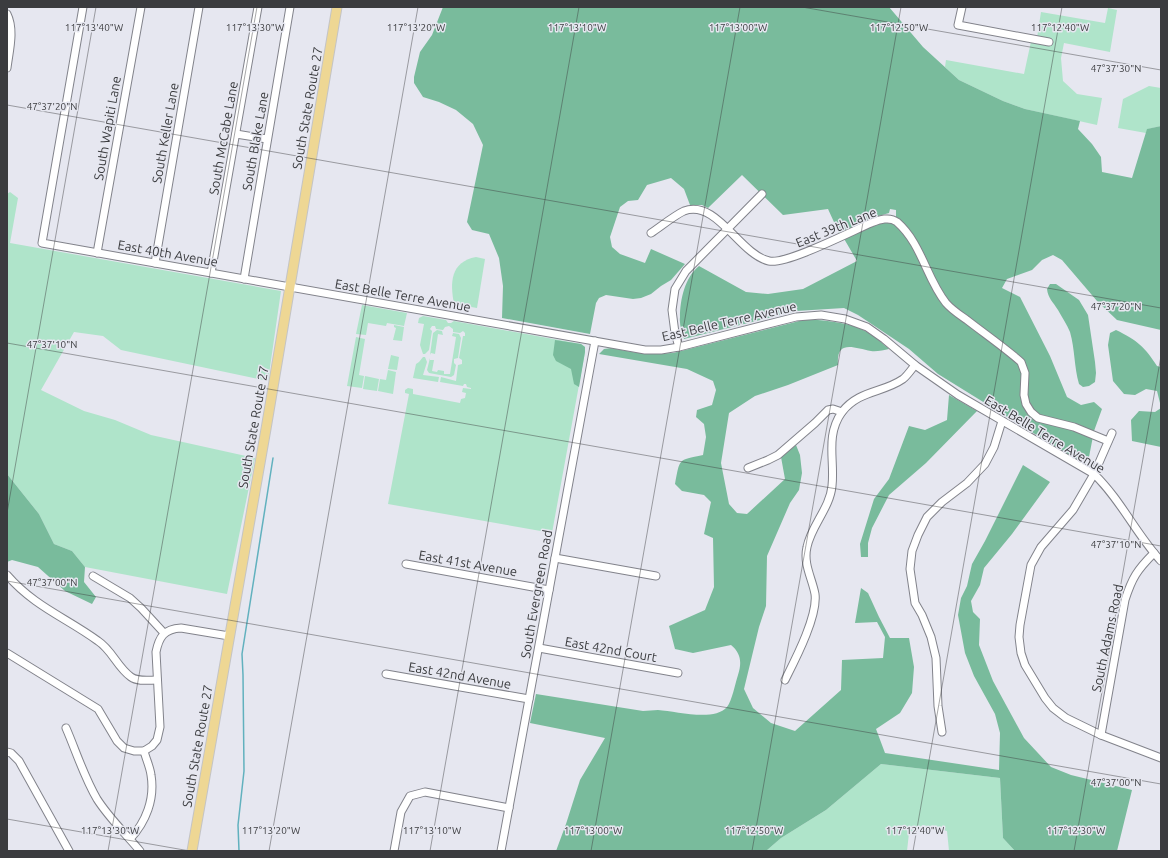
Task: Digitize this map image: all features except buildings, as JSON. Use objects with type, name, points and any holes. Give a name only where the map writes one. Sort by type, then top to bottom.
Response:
[{"type":"main road","name":"South State Route 27","points":[[192,851],[337,7]]},
{"type":"street","name":"East 40th Avenue","points":[[83,7],[42,243],[290,287]]},
{"type":"street","name":"South Wapiti Lane","points":[[98,253],[141,7]]},
{"type":"street","name":"South Keller Lane","points":[[155,263],[199,7]]},
{"type":"street","name":"South McCabe Lane","points":[[211,273],[258,7]]},
{"type":"street","name":"South Blake Lane","points":[[244,279],[290,7]]},
{"type":"street","points":[[962,7],[958,26],[1049,42]]},
{"type":"street","points":[[7,14],[10,28],[7,68]]},
{"type":"street","points":[[236,134],[267,139]]},
{"type":"street","points":[[679,347],[675,333],[672,310],[675,289],[686,271],[762,194]]},
{"type":"street","name":"East 39th Lane","points":[[651,233],[684,211],[697,209],[709,213],[754,255],[770,262],[788,260],[871,223],[882,219],[892,219],[897,222],[917,247],[931,280],[947,304],[1021,362],[1025,373],[1024,395],[1026,404],[1031,412],[1038,418],[1074,427],[1108,441]]},
{"type":"street","name":"East Belle Terre Avenue","points":[[290,287],[645,350],[661,350],[679,347],[796,317],[821,315],[846,319],[867,327],[915,365],[958,395],[1094,474],[1107,486],[1161,562]]},
{"type":"street","name":"South Evergreen Road","points":[[501,851],[595,342]]},
{"type":"street","points":[[785,680],[807,629],[815,604],[815,594],[805,560],[808,541],[827,502],[832,487],[831,447],[836,424],[842,412],[854,400],[903,379],[915,365]]},
{"type":"street","points":[[748,468],[778,455],[828,410],[833,409],[842,412]]},
{"type":"street","points":[[942,732],[938,706],[936,658],[931,637],[915,603],[910,569],[912,551],[918,535],[928,517],[942,502],[967,483],[985,464],[994,447],[1002,421]]},
{"type":"street","points":[[1112,433],[1094,474],[1073,510],[1041,547],[1033,560],[1026,586],[1020,625],[1019,637],[1021,653],[1025,665],[1036,684],[1053,708],[1066,718],[1100,735],[1161,758]]},
{"type":"street","name":"South Adams Road","points":[[1100,735],[1125,600],[1131,582],[1140,567],[1154,554]]},
{"type":"street","points":[[555,558],[656,576]]},
{"type":"street","name":"East 41st Avenue","points":[[406,564],[549,590]]},
{"type":"street","points":[[7,574],[18,587],[34,601],[99,641],[112,654],[124,671],[132,678],[141,681],[158,680]]},
{"type":"street","points":[[93,576],[130,598],[164,633]]},
{"type":"street","points":[[7,653],[98,709],[117,740],[124,748],[134,751],[144,751],[152,746],[157,740],[160,727],[156,652],[158,641],[164,633],[174,628],[229,636]]},
{"type":"street","name":"East 42nd Court","points":[[539,648],[678,673]]},
{"type":"street","name":"East 42nd Avenue","points":[[386,674],[529,699]]},
{"type":"street","points":[[66,728],[88,781],[97,798],[140,851]]},
{"type":"street","points":[[130,839],[138,831],[147,815],[152,796],[151,775],[144,751]]},
{"type":"street","points":[[7,752],[11,753],[19,761],[69,851]]},
{"type":"street","points":[[394,851],[401,812],[410,796],[425,792],[509,808]]},
{"type":"green space","points":[[443,7],[889,7],[923,47],[959,80],[1003,101],[1025,109],[1080,121],[1078,129],[1092,144],[1101,157],[1102,172],[1132,178],[1147,129],[1161,126],[1161,330],[1117,320],[1097,301],[1062,260],[1053,255],[1042,260],[1032,270],[1007,279],[1002,288],[1020,297],[1050,356],[1067,397],[1081,405],[1094,402],[1102,409],[1094,431],[1089,457],[1085,465],[938,374],[909,349],[858,315],[844,308],[796,311],[684,339],[680,320],[682,296],[690,276],[699,266],[746,292],[768,294],[803,289],[857,261],[843,237],[881,221],[898,220],[896,217],[896,210],[890,209],[889,213],[875,217],[839,233],[828,209],[783,215],[742,175],[708,208],[702,205],[690,205],[684,189],[671,178],[647,185],[638,200],[628,201],[620,207],[610,237],[612,247],[620,254],[645,263],[651,249],[685,264],[671,280],[651,294],[641,298],[633,299],[606,295],[599,298],[596,303],[590,334],[502,318],[503,286],[499,258],[489,234],[472,230],[467,222],[483,145],[473,124],[456,110],[439,102],[423,97],[414,83],[420,52],[432,35]]},
{"type":"green space","points":[[1108,8],[1117,10],[1110,52],[1064,43],[1061,58],[1063,81],[1077,94],[1102,98],[1097,125],[1025,109],[1003,101],[959,80],[945,67],[946,60],[1024,74],[1032,37],[1037,38],[1041,12],[1105,23]]},
{"type":"green space","points":[[1149,86],[1161,88],[1161,126],[1148,129],[1146,133],[1118,128],[1123,99]]},
{"type":"green space","points":[[10,192],[18,198],[10,243],[281,291],[268,381],[121,350],[103,336],[74,332],[41,390],[84,411],[115,420],[151,435],[255,458],[227,594],[85,567],[72,551],[54,544],[39,514],[7,474],[7,194]]},
{"type":"green space","points":[[476,257],[485,259],[477,308],[454,304],[452,281],[454,274],[461,264]]},
{"type":"green space","points":[[1050,284],[1056,284],[1079,300],[1088,315],[1096,373],[1095,382],[1089,386],[1083,387],[1079,384],[1070,332],[1048,295],[1047,289]]},
{"type":"green space","points":[[362,305],[407,313],[404,326],[387,323],[386,326],[368,323],[366,335],[356,334]]},
{"type":"green space","points":[[423,316],[446,320],[448,323],[454,321],[581,344],[585,347],[552,533],[388,504],[409,394],[405,393],[405,390],[408,388],[413,389],[413,394],[460,403],[461,399],[465,398],[466,393],[462,392],[463,388],[471,389],[467,387],[466,384],[463,386],[440,382],[441,377],[456,381],[458,365],[462,364],[462,360],[459,358],[463,336],[465,336],[465,333],[463,331],[460,333],[453,332],[453,329],[449,326],[445,327],[443,330],[436,329],[435,326],[432,326],[430,329],[432,331],[429,350],[423,354],[420,345],[424,324],[418,323],[419,318]]},
{"type":"green space","points":[[807,319],[823,320],[854,326],[872,335],[889,349],[873,351],[853,347],[843,348],[838,357],[838,365],[788,385],[755,396],[729,413],[721,463],[729,504],[737,513],[747,514],[785,479],[781,457],[796,445],[800,455],[802,473],[799,490],[790,503],[767,556],[766,606],[759,627],[744,689],[753,708],[771,723],[795,731],[841,690],[842,660],[883,658],[885,637],[877,622],[855,623],[861,588],[868,593],[890,638],[909,638],[914,667],[912,693],[900,713],[876,729],[885,753],[999,770],[1000,733],[995,714],[974,676],[965,653],[958,615],[961,598],[967,586],[972,564],[1023,465],[1050,482],[1012,534],[984,568],[980,585],[971,601],[973,612],[980,619],[979,645],[993,681],[1024,738],[1051,767],[1071,775],[1132,790],[1117,851],[1015,851],[1003,838],[1000,778],[881,764],[826,810],[781,838],[766,851],[556,851],[580,780],[605,738],[530,723],[536,694],[643,711],[658,710],[704,715],[713,714],[721,711],[729,704],[740,666],[739,655],[731,645],[693,653],[675,649],[669,626],[705,610],[714,587],[713,538],[704,534],[711,502],[704,495],[682,491],[675,484],[681,462],[688,458],[703,455],[706,437],[704,424],[696,417],[697,410],[712,405],[716,390],[713,381],[687,369],[599,354],[604,349],[611,348],[652,354],[673,353]]},
{"type":"green space","points":[[394,325],[404,327],[402,341],[393,340],[396,328]]},
{"type":"green space","points":[[437,330],[442,331],[443,335],[438,334],[435,354],[431,353],[430,355],[433,333]]},
{"type":"green space","points":[[1116,330],[1130,337],[1140,345],[1157,366],[1161,367],[1161,407],[1157,391],[1146,389],[1135,395],[1124,394],[1113,381],[1108,345],[1110,333]]},
{"type":"green space","points":[[453,333],[459,334],[461,338],[458,358],[454,359],[454,363],[456,365],[454,375],[451,377],[429,373],[427,370],[430,358],[430,360],[434,360],[432,371],[444,371],[444,374],[450,374],[456,337],[452,336]]},
{"type":"green space","points":[[356,337],[365,339],[359,375],[364,376],[362,388],[347,386]]},
{"type":"green space","points":[[555,340],[581,344],[585,347],[579,387],[574,384],[571,369],[556,361],[553,355]]},
{"type":"green space","points":[[391,355],[399,357],[397,370],[388,369]]},
{"type":"green space","points":[[423,357],[425,357],[427,362],[423,375],[439,377],[438,382],[413,378],[416,364]]},
{"type":"green space","points":[[388,370],[396,372],[393,394],[378,391],[380,379],[386,380]]},
{"type":"green space","points":[[365,376],[379,379],[377,391],[363,389]]},
{"type":"green space","points":[[949,395],[977,411],[926,463],[889,495],[872,528],[868,543],[868,557],[861,557],[860,544],[874,499],[889,479],[909,426],[925,430],[947,420]]},
{"type":"green space","points":[[1161,408],[1161,447],[1132,441],[1131,420],[1139,411],[1155,412]]},
{"type":"green space","points":[[7,474],[39,514],[54,544],[72,551],[85,567],[84,582],[96,597],[92,604],[65,591],[38,567],[12,560],[7,562]]},
{"type":"green space","points":[[881,764],[1000,778],[1003,838],[1015,851],[949,851],[947,831],[923,825],[909,833],[907,851],[766,851],[781,838],[826,810]]},
{"type":"waterway","points":[[239,851],[238,825],[244,771],[242,654],[273,458]]}]
